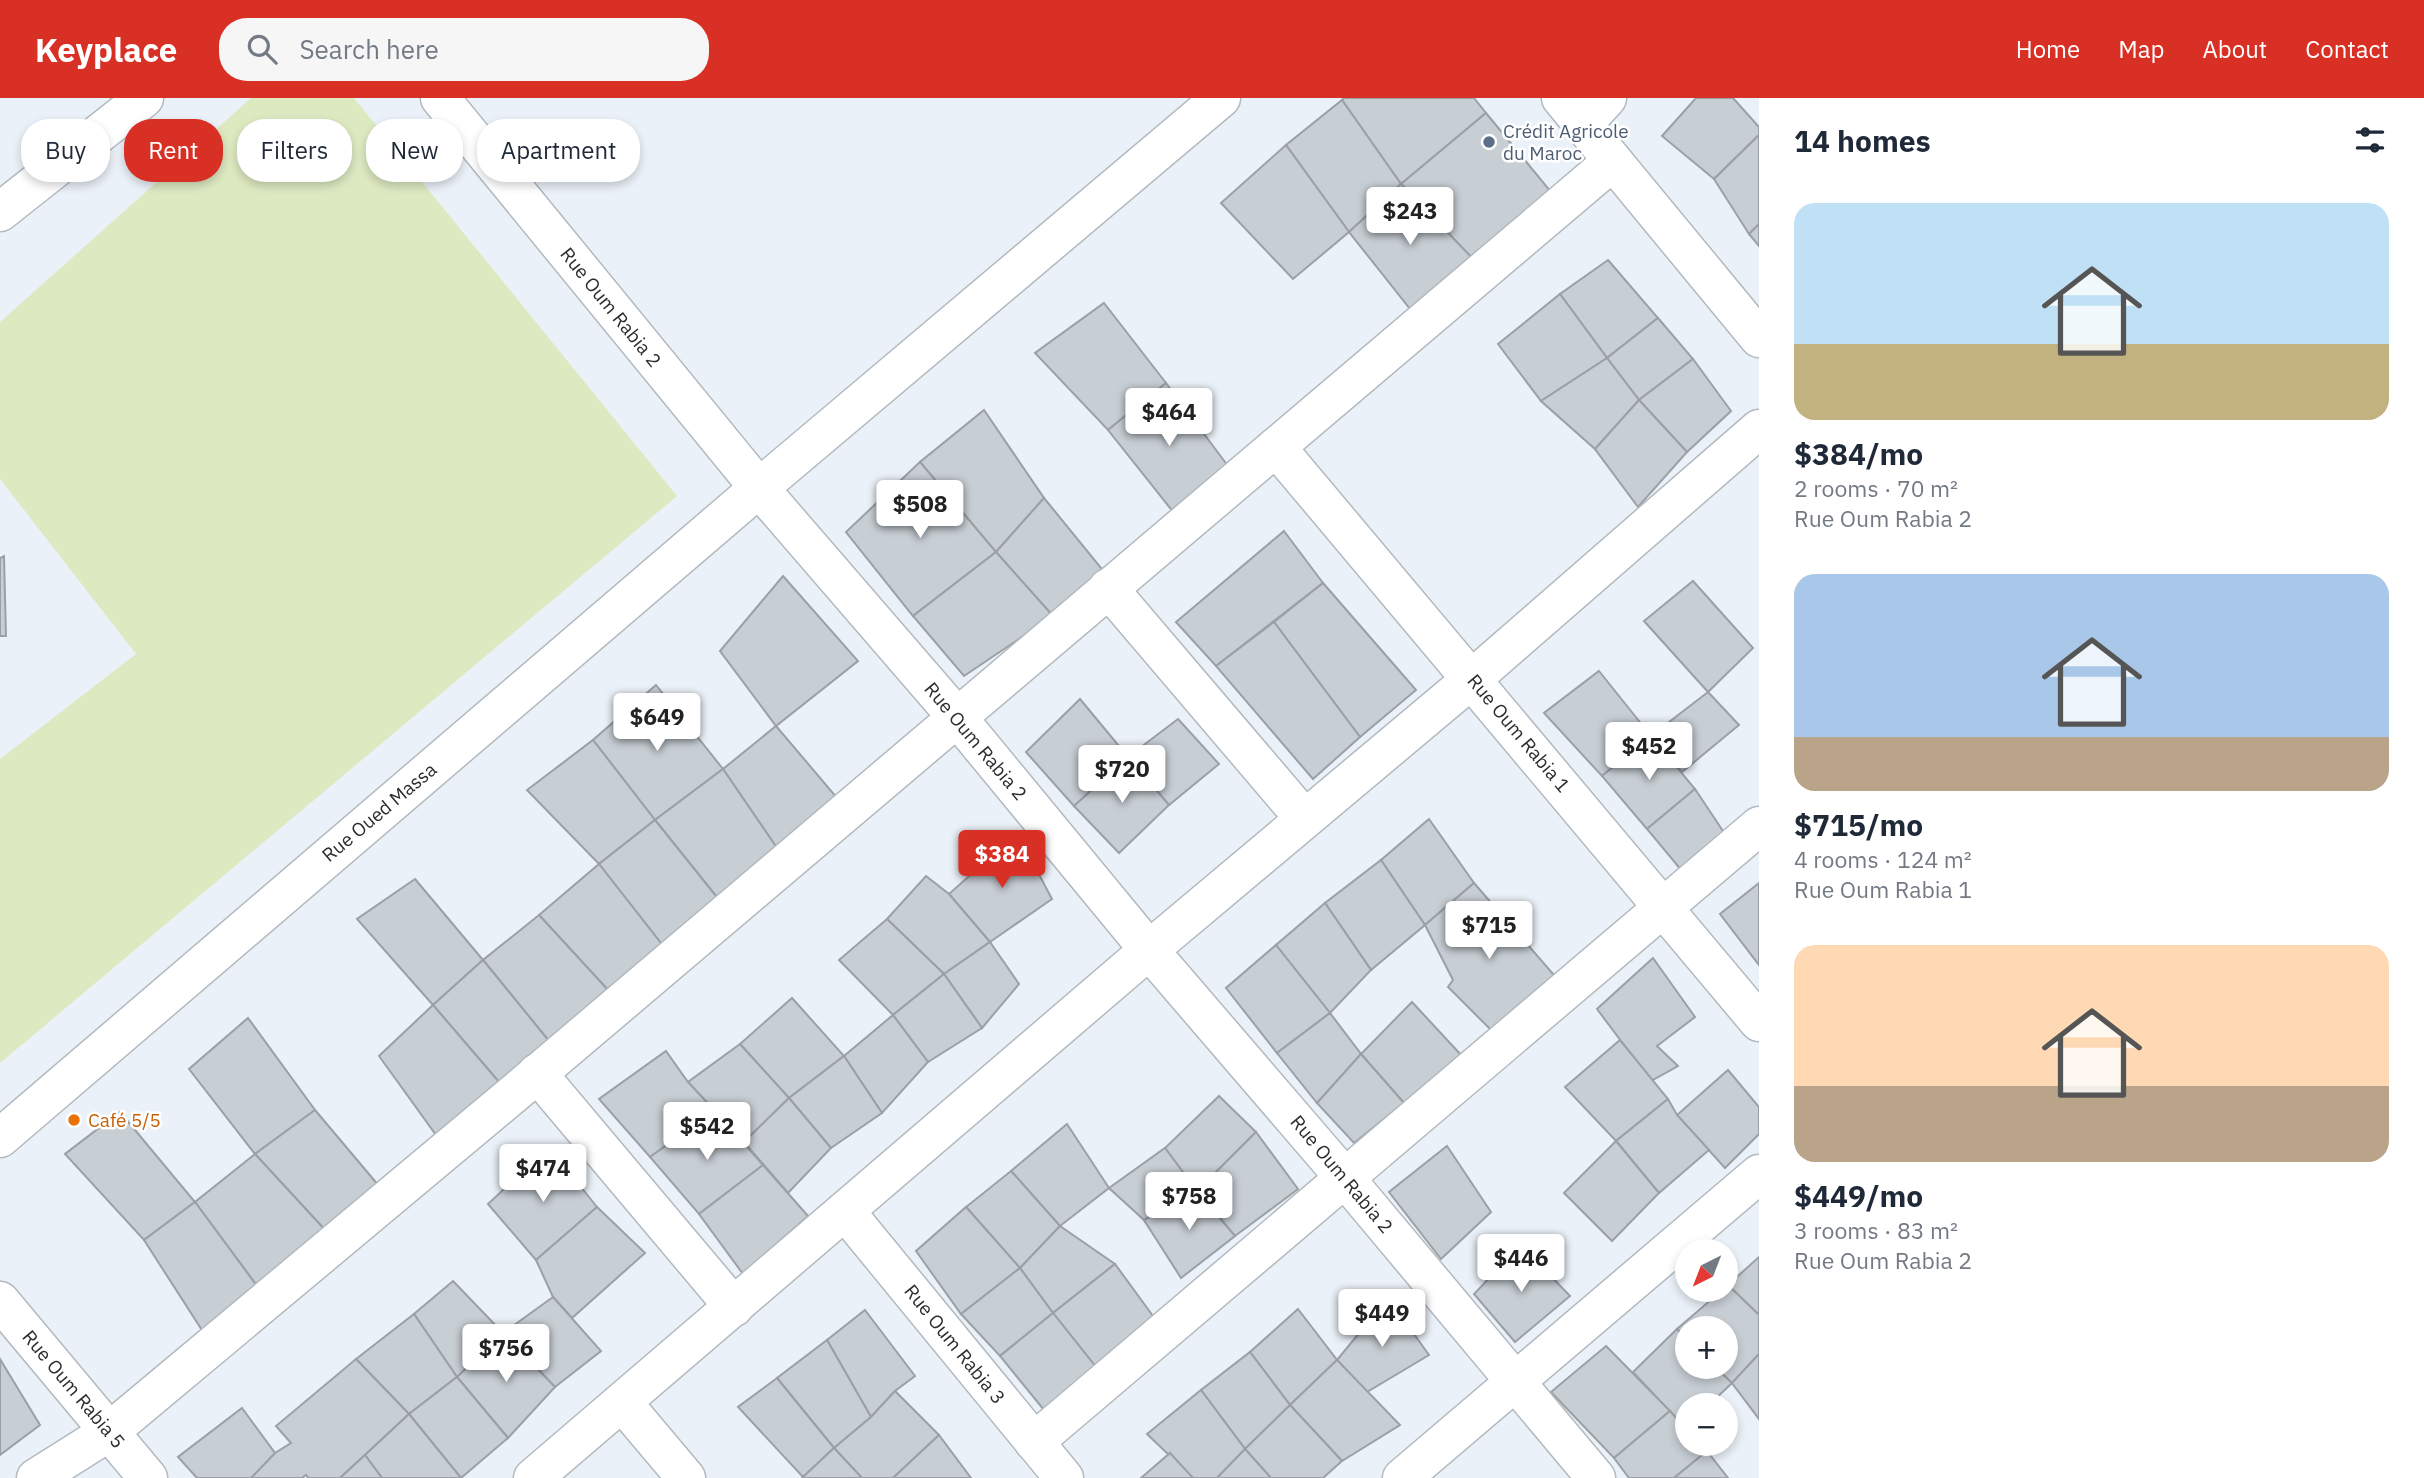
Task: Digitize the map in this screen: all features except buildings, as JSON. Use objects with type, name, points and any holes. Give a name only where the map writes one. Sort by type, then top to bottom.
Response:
[{"type":"street","points":[[0,212],[144,98]]},
{"type":"street","name":"Rue Oum Rabia 2","points":[[440,98],[759,488],[956,716],[1149,950],[1344,1177],[1596,1478]]},
{"type":"street","name":"Rue Oued Massa","points":[[0,1138],[759,488],[1222,98]]},
{"type":"street","points":[[1584,107],[1613,161],[1759,338]]},
{"type":"street","points":[[36,1478],[109,1432],[1613,161]]},
{"type":"street","points":[[533,1478],[1304,818],[1473,678],[1759,429]]},
{"type":"street","name":"Rue Oum Rabia 1","points":[[1276,447],[1473,678],[1759,1022]]},
{"type":"street","points":[[1108,588],[1304,818]]},
{"type":"street","points":[[1034,1442],[1759,826]]},
{"type":"street","points":[[537,1073],[734,1307]]},
{"type":"street","points":[[1402,1478],[1759,1174]]},
{"type":"street","name":"Rue Oum Rabia 3","points":[[845,1211],[1064,1478]]},
{"type":"street","name":"Rue Oum Rabia 5","points":[[0,1301],[148,1478]]},
{"type":"street","points":[[622,1402],[685,1478]]},
{"type":"green space","points":[[251,98],[354,98],[371,119],[366,119],[366,182],[422,182],[677,496],[0,1063],[0,759],[136,654],[0,479],[0,322],[157,182],[223,182],[223,123]]},
{"type":"place","name":"Crédit Agricole du Maroc","points":[[1489,142]]},
{"type":"place","name":"Café 5/5","points":[[74,1120]]}]
